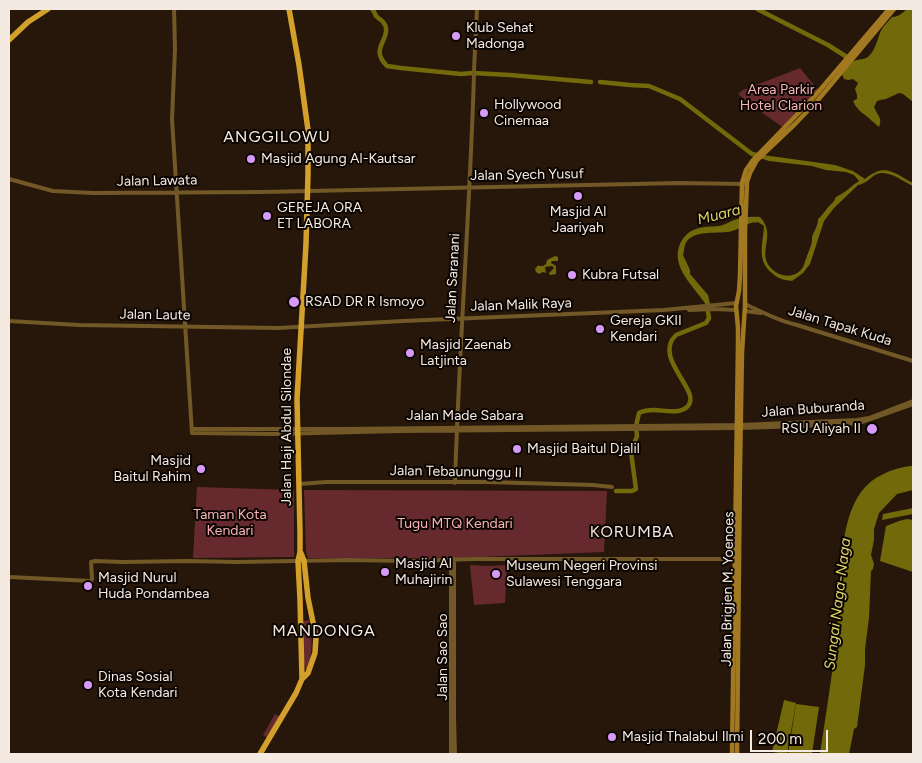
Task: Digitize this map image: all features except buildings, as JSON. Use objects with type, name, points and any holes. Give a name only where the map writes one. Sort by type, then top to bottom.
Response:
[{"type":"highway","points":[[9,40],[28,22],[48,9]]},
{"type":"highway","name":"Jalan Haji Abdul Silondae","points":[[289,9],[306,118],[308,159],[305,269],[297,399],[301,561]]},
{"type":"highway","points":[[301,561],[302,679]]},
{"type":"highway","points":[[260,754],[296,693],[302,679],[308,673],[315,652],[316,637],[301,561]]},
{"type":"highway","points":[[301,670],[308,673]]},
{"type":"main road","points":[[853,55],[889,9]]},
{"type":"main road","points":[[739,426],[745,304],[743,213],[746,170],[894,9]]},
{"type":"main road","points":[[739,426],[736,303],[739,291],[743,232]]},
{"type":"main road","points":[[736,303],[742,302],[745,304]]},
{"type":"main road","points":[[737,312],[744,313]]},
{"type":"main road","name":"Jalan Brigjen M. Yoenoes","points":[[737,754],[735,559],[739,426]]},
{"type":"main road","name":"Jalan Brigjen M. Yoenoes","points":[[732,754],[739,426]]},
{"type":"street","points":[[174,9],[175,49],[172,118],[186,327]]},
{"type":"street","name":"Jalan Saranani","points":[[455,483],[456,429],[470,187],[477,9]]},
{"type":"street","name":"Jalan Lawata","points":[[9,179],[53,191],[93,193],[307,190]]},
{"type":"street","name":"Jalan Syech Yusuf","points":[[307,190],[744,183]]},
{"type":"street","points":[[713,308],[736,303]]},
{"type":"street","name":"Jalan Tapak Kuda","points":[[745,304],[786,322],[913,361]]},
{"type":"street","points":[[713,308],[737,312]]},
{"type":"street","name":"Jalan Malik Raya","points":[[300,327],[713,308]]},
{"type":"street","name":"Jalan Tapak Kuda","points":[[744,313],[761,312]]},
{"type":"street","name":"Jalan Laute","points":[[9,321],[79,325],[300,327]]},
{"type":"street","name":"Jalan Made Sabara","points":[[186,327],[192,431],[739,426]]},
{"type":"street","name":"Jalan Buburanda","points":[[739,426],[860,423],[913,402]]},
{"type":"street","name":"Jalan Made Sabara","points":[[540,428],[644,427]]},
{"type":"street","name":"Jalan Tebaununggu II","points":[[299,484],[400,482],[577,484],[612,487]]},
{"type":"street","name":"Jalan Sao Sao","points":[[451,754],[452,559]]},
{"type":"street","name":"Jalan Sao Sao","points":[[452,559],[455,754]]},
{"type":"street","points":[[9,576],[92,580],[91,562],[95,561],[735,559]]},
{"type":"green space","name":"Area Parkir Hotel Clarion","points":[[800,68],[818,90],[784,128],[738,94],[743,90]]},
{"type":"green space","name":"Taman Kota Kendari","points":[[197,487],[294,490],[294,557],[193,558]]},
{"type":"green space","name":"Tugu MTQ Kendari","points":[[304,490],[607,491],[604,552],[455,558],[308,558],[306,552]]},
{"type":"green space","points":[[470,565],[507,565],[505,603],[474,605]]},
{"type":"green space","points":[[309,620],[311,652],[306,671],[303,622]]},
{"type":"green space","points":[[275,714],[281,717],[268,738],[263,735]]},
{"type":"shaded area","points":[[907,9],[913,9],[913,102],[899,93],[877,101],[874,107],[880,119],[879,127],[859,110],[853,101],[857,99],[855,89],[858,83],[853,79],[844,79],[842,74],[853,61],[869,56],[881,31],[892,17],[899,16]]},
{"type":"shaded area","name":"Muara","points":[[763,155],[835,165],[853,171],[865,179],[878,171],[889,171],[913,183],[913,186],[884,173],[875,175],[858,185],[834,208],[824,221],[810,264],[803,273],[792,281],[777,277],[764,264],[762,252],[764,226],[758,222],[732,231],[693,236],[685,245],[683,255],[690,274],[708,295],[710,304],[706,305],[685,277],[678,261],[680,244],[689,233],[702,227],[721,226],[740,218],[760,217],[767,230],[765,255],[770,267],[783,275],[796,274],[803,267],[811,247],[818,219],[836,197],[859,181],[854,175],[846,172],[769,161],[760,158]]},
{"type":"shaded area","points":[[555,256],[558,257],[558,261],[552,261],[551,263],[556,266],[556,274],[550,275],[549,273],[554,268],[552,266],[545,267],[546,273],[539,274],[536,272],[535,269],[538,265],[543,266],[547,260]]},
{"type":"shaded area","points":[[913,466],[913,490],[897,494],[879,513],[874,529],[871,555],[874,564],[871,571],[865,665],[857,727],[854,729],[849,754],[820,754],[838,623],[842,551],[849,519],[854,504],[866,486],[889,471]]},
{"type":"shaded area","points":[[913,508],[913,514],[882,520],[883,514]]},
{"type":"shaded area","points":[[907,519],[913,520],[913,572],[880,561],[886,526]]},
{"type":"shaded area","points":[[784,700],[796,703],[787,754],[772,752]]},
{"type":"shaded area","points":[[796,704],[819,707],[812,754],[788,754]]},
{"type":"waterway","points":[[372,9],[386,28],[380,55],[387,66],[461,74],[510,75],[591,82]]},
{"type":"waterway","points":[[757,9],[828,45],[850,59]]},
{"type":"waterway","points":[[600,82],[649,86],[680,99],[752,154],[761,156]]},
{"type":"waterway","name":"Muara","points":[[616,491],[632,491],[636,489],[631,452],[637,436],[636,426],[639,413],[652,410],[681,410],[685,409],[691,400],[689,392],[673,364],[670,344],[676,335],[706,323],[709,318],[707,306]]},
{"type":"place","name":"Klub Sehat Madonga","points":[[456,36]]},
{"type":"place","name":"Hollywood Cinemaa","points":[[484,113]]},
{"type":"place","name":"Masjid Agung Al-Kautsar","points":[[251,159]]},
{"type":"place","name":"Masjid Al Jaariyah","points":[[578,196]]},
{"type":"place","name":"GEREJA ORA ET LABORA","points":[[267,216]]},
{"type":"place","name":"Kubra Futsal","points":[[572,275]]},
{"type":"place","name":"RSAD DR R Ismoyo","points":[[294,302]]},
{"type":"place","name":"Gereja GKII Kendari","points":[[600,329]]},
{"type":"place","name":"Masjid Zaenab Latjinta","points":[[410,353]]},
{"type":"place","name":"RSU Aliyah II","points":[[872,429]]},
{"type":"place","name":"Masjid Baitul Djalil","points":[[517,449]]},
{"type":"place","name":"Masjid Baitul Rahim","points":[[201,469]]},
{"type":"place","name":"Masjid Al Muhajirin","points":[[385,572]]},
{"type":"place","name":"Museum Negeri Provinsi Sulawesi Tenggara","points":[[496,574]]},
{"type":"place","name":"Masjid Nurul Huda Pondambea","points":[[88,586]]},
{"type":"place","name":"Dinas Sosial Kota Kendari","points":[[88,685]]},
{"type":"place","name":"Masjid Thalabul Ilmi","points":[[612,737]]},
{"type":"district","name":"ANGGILOWU","points":[[277,137]]},
{"type":"district","name":"KORUMBA","points":[[632,532]]},
{"type":"district","name":"MANDONGA","points":[[324,631]]},
{"type":"water label","name":"Sungai Naga-Naga","points":[[838,604]]}]
